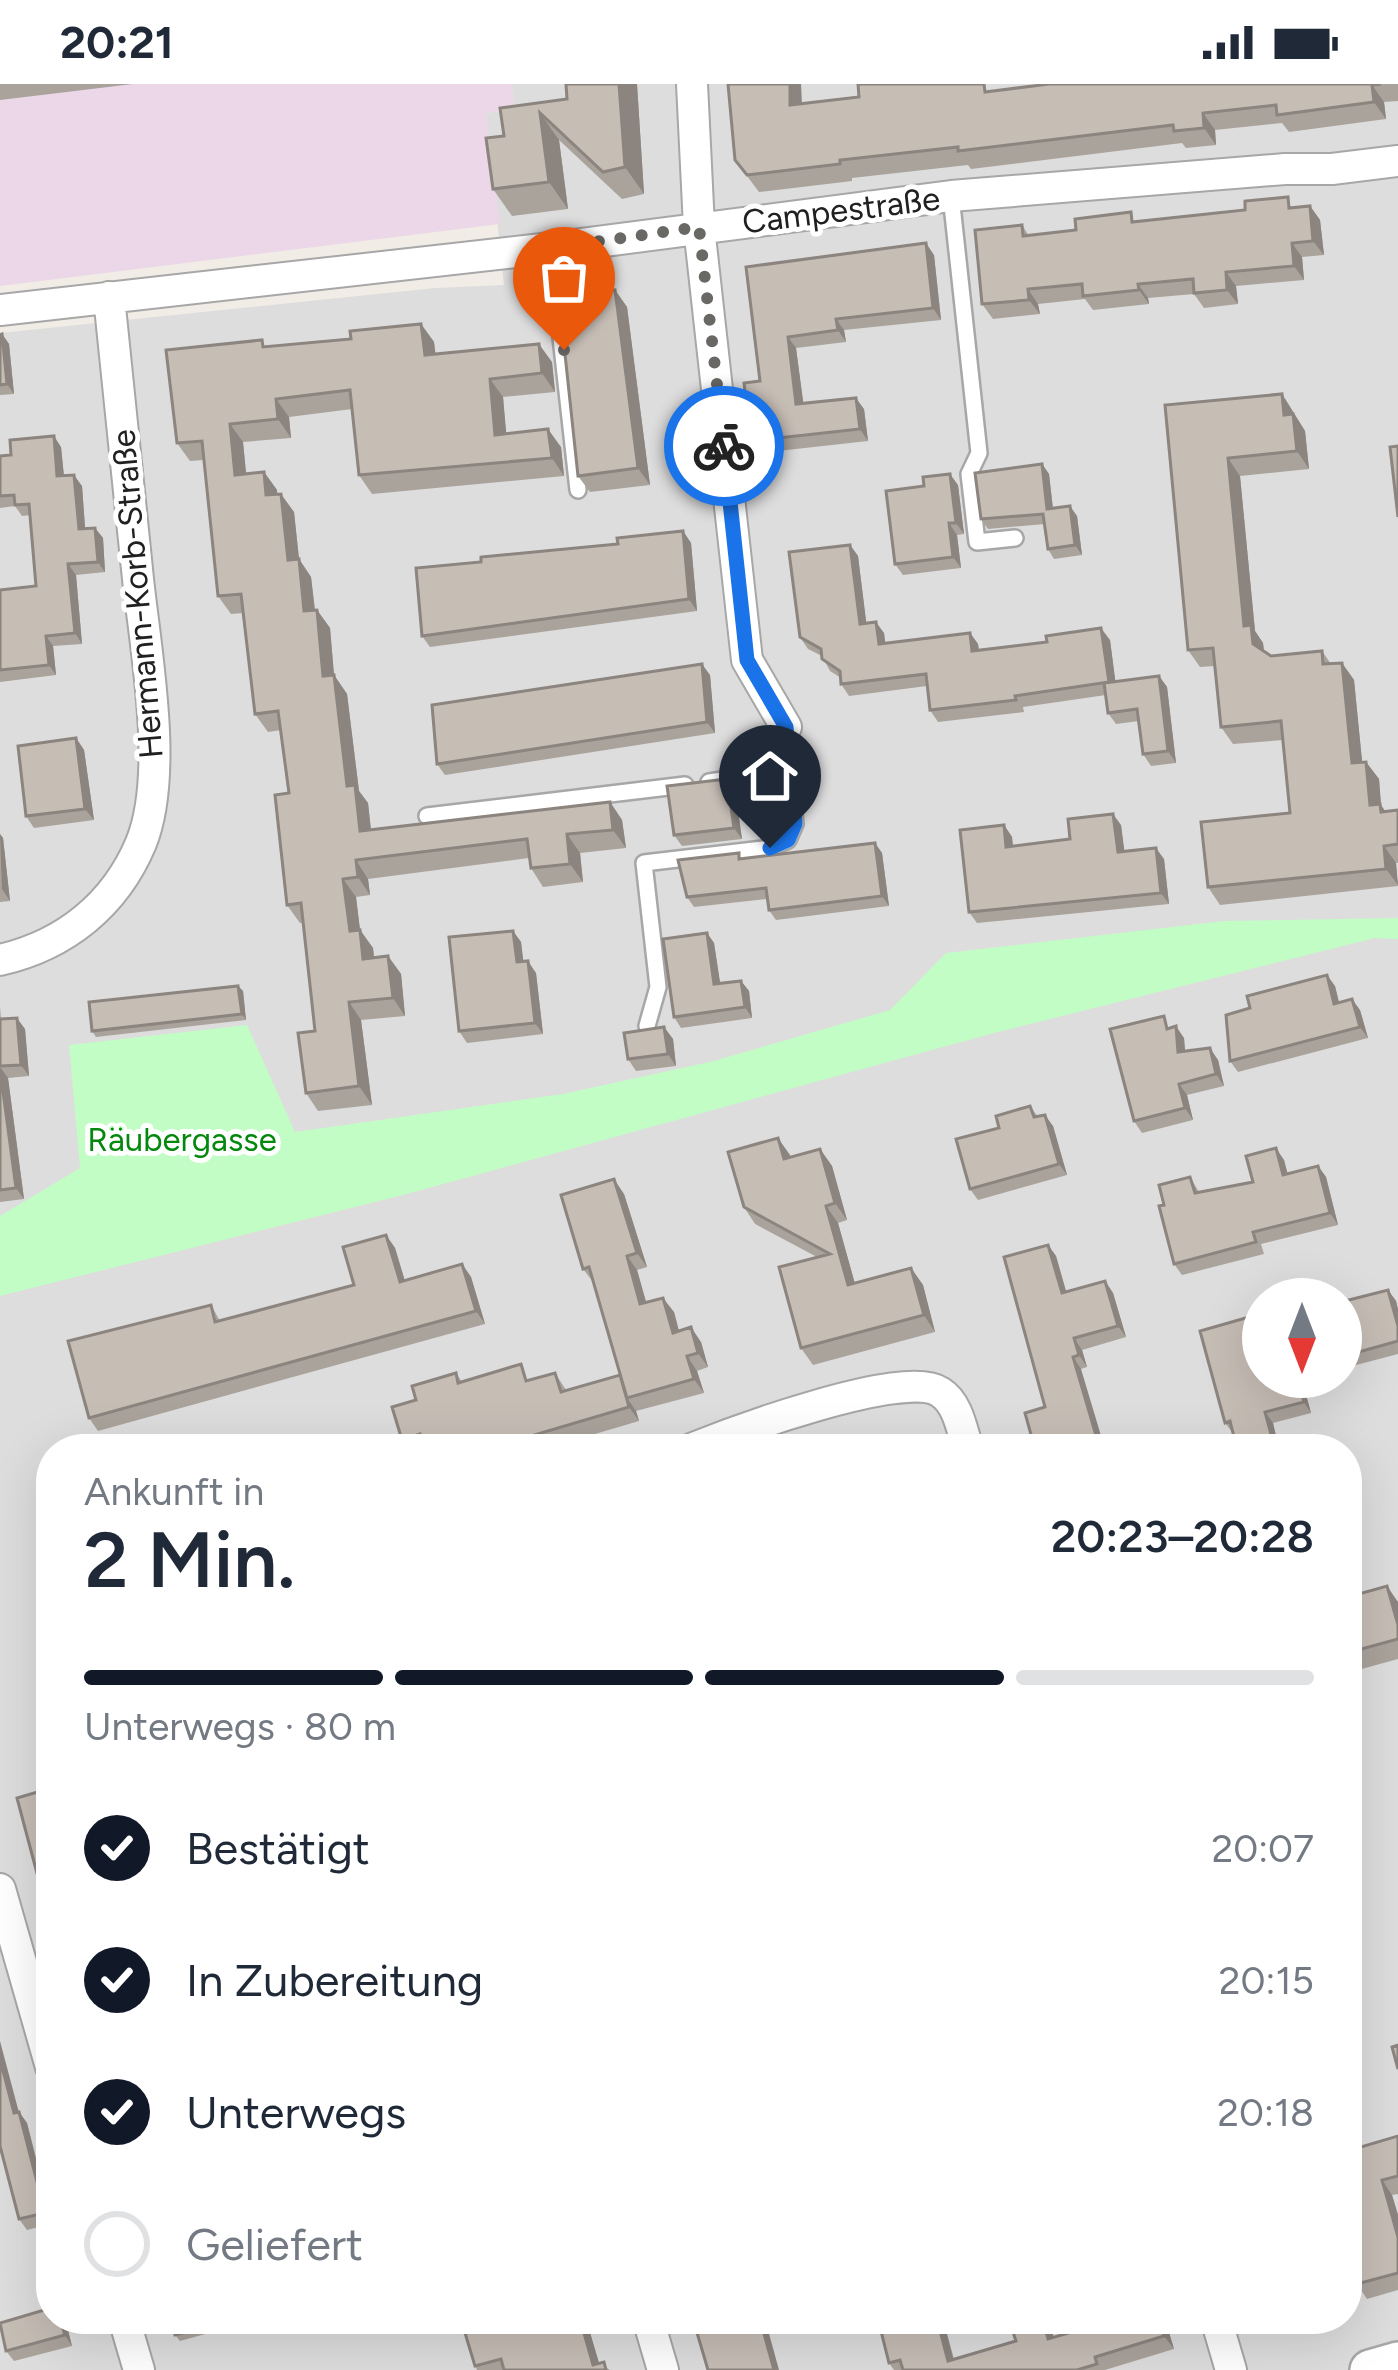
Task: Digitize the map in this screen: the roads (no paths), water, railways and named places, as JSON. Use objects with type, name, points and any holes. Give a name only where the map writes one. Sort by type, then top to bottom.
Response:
[{"type":"street","points":[[692,84],[699,227],[747,660],[786,727]]},
{"type":"street","name":"Campestraße","points":[[0,310],[551,248],[951,196],[1332,169],[1398,160]]},
{"type":"street","name":"Hermann-Korb-Straße","points":[[0,960],[32,953],[72,931],[103,906],[126,873],[150,807],[154,766],[149,680],[109,297]]},
{"type":"street","points":[[734,1434],[898,1385],[922,1384],[944,1393],[964,1434]]},
{"type":"street","points":[[0,1889],[36,2015]]},
{"type":"street","points":[[128,2334],[139,2370]]},
{"type":"street","points":[[652,2334],[663,2370]]},
{"type":"street","points":[[1220,2334],[1231,2370]]},
{"type":"street","points":[[1370,2370],[1398,2362]]},
{"type":"lane","points":[[951,196],[979,453],[969,474],[976,542],[1015,538]]},
{"type":"lane","points":[[551,248],[578,490]]},
{"type":"lane","points":[[427,816],[736,778],[786,727]]},
{"type":"lane","points":[[647,1027],[658,987],[644,863],[770,848],[788,840],[795,824],[786,727]]},
{"type":"park label","name":"Räubergasse","points":[[182,1139]]}]
